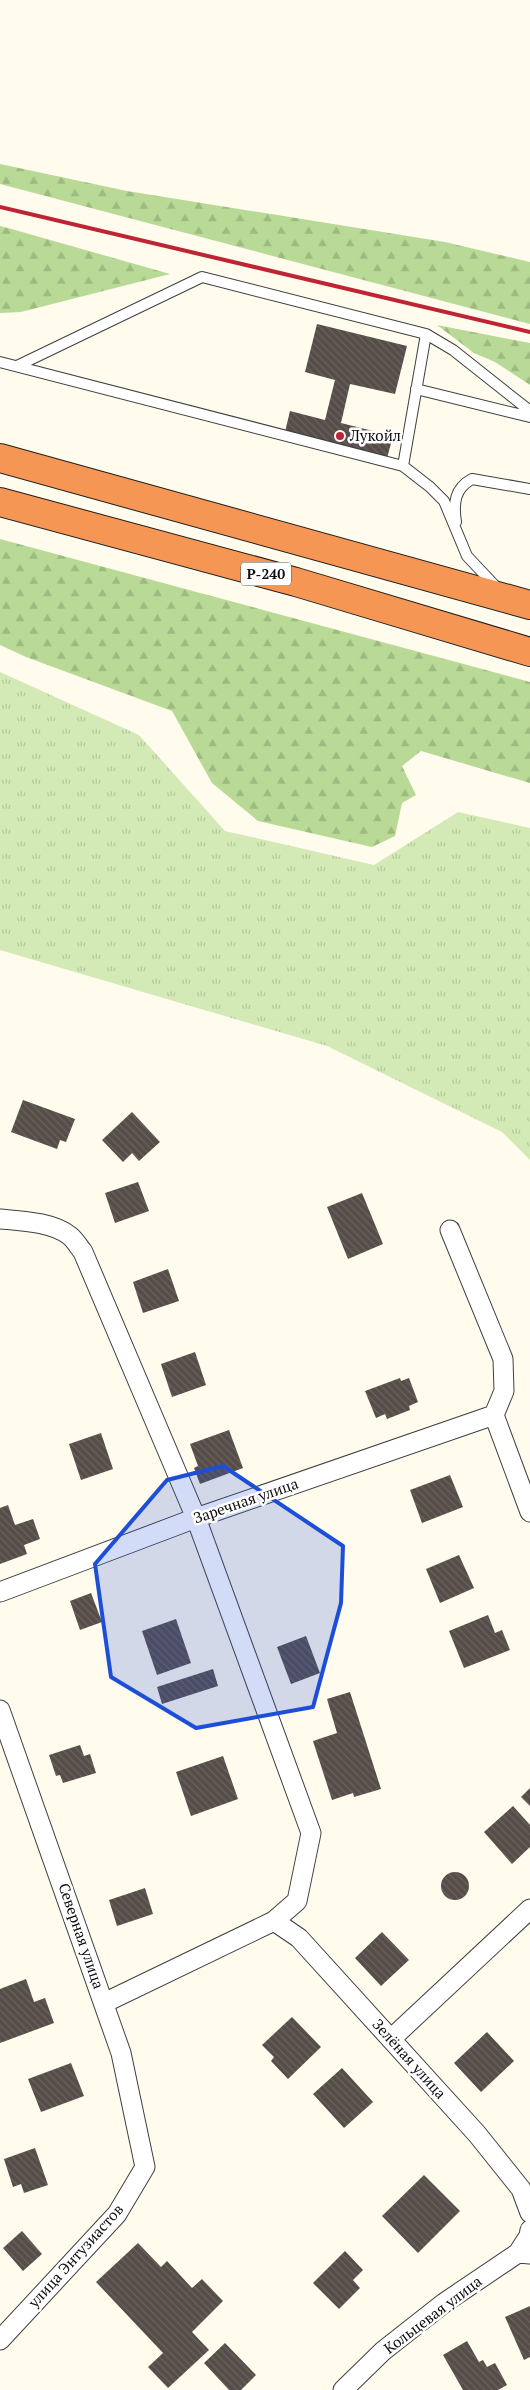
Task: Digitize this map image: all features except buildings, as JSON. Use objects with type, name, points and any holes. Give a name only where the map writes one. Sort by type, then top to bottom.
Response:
[{"type":"highway","name":"Р-240","points":[[0,458],[519,602]]},
{"type":"highway","name":"Р-240","points":[[0,502],[296,582],[530,652]]},
{"type":"street","points":[[0,1219],[42,1225],[58,1230],[70,1236],[83,1252],[196,1518],[311,1833],[297,1901],[274,1921],[104,2003]]},
{"type":"street","points":[[450,1230],[503,1358],[504,1391],[494,1415],[530,1512]]},
{"type":"street","name":"Заречная улица","points":[[0,1592],[196,1518],[494,1415]]},
{"type":"street","name":"Северная улица","points":[[0,1710],[121,2053],[145,2167]]},
{"type":"street","points":[[391,2039],[530,1909]]},
{"type":"street","name":"Зелёная улица","points":[[274,1921],[299,1938],[477,2134],[521,2189],[529,2209]]},
{"type":"street","name":"улица Энтузиастов","points":[[0,2340],[116,2214],[145,2167]]},
{"type":"street","points":[[524,2253],[530,2230]]},
{"type":"street","name":"Кольцевая улица","points":[[343,2390],[383,2350],[444,2303],[524,2253]]},
{"type":"lane","points":[[17,366],[202,277],[426,334],[453,350],[530,411]]},
{"type":"lane","points":[[403,466],[426,334]]},
{"type":"lane","points":[[0,362],[403,466],[430,487],[444,501],[458,530],[467,556],[519,602]]},
{"type":"lane","points":[[416,389],[530,417]]},
{"type":"lane","points":[[458,530],[455,502],[460,488],[472,478],[530,489]]},
{"type":"highlighted area","points":[[223,1466],[343,1546],[341,1603],[313,1707],[196,1728],[111,1677],[95,1564],[167,1480]]},
{"type":"green space","points":[[0,164],[127,191],[445,242],[530,262],[530,324],[0,184]]},
{"type":"green space","points":[[0,226],[170,274],[21,312],[0,313]]},
{"type":"green space","points":[[437,325],[530,343],[530,385],[495,362],[474,353]]},
{"type":"green space","points":[[0,539],[530,682],[530,783],[421,751],[402,766],[416,795],[402,803],[395,836],[372,847],[258,821],[212,783],[172,711],[26,657],[0,645]]},
{"type":"green space","points":[[0,672],[139,735],[225,831],[374,865],[458,812],[530,828],[530,1160],[502,1132],[327,1046],[0,950]]},
{"type":"railway","points":[[0,207],[530,332]]},
{"type":"place","name":"Лукойл","points":[[340,436]]}]
